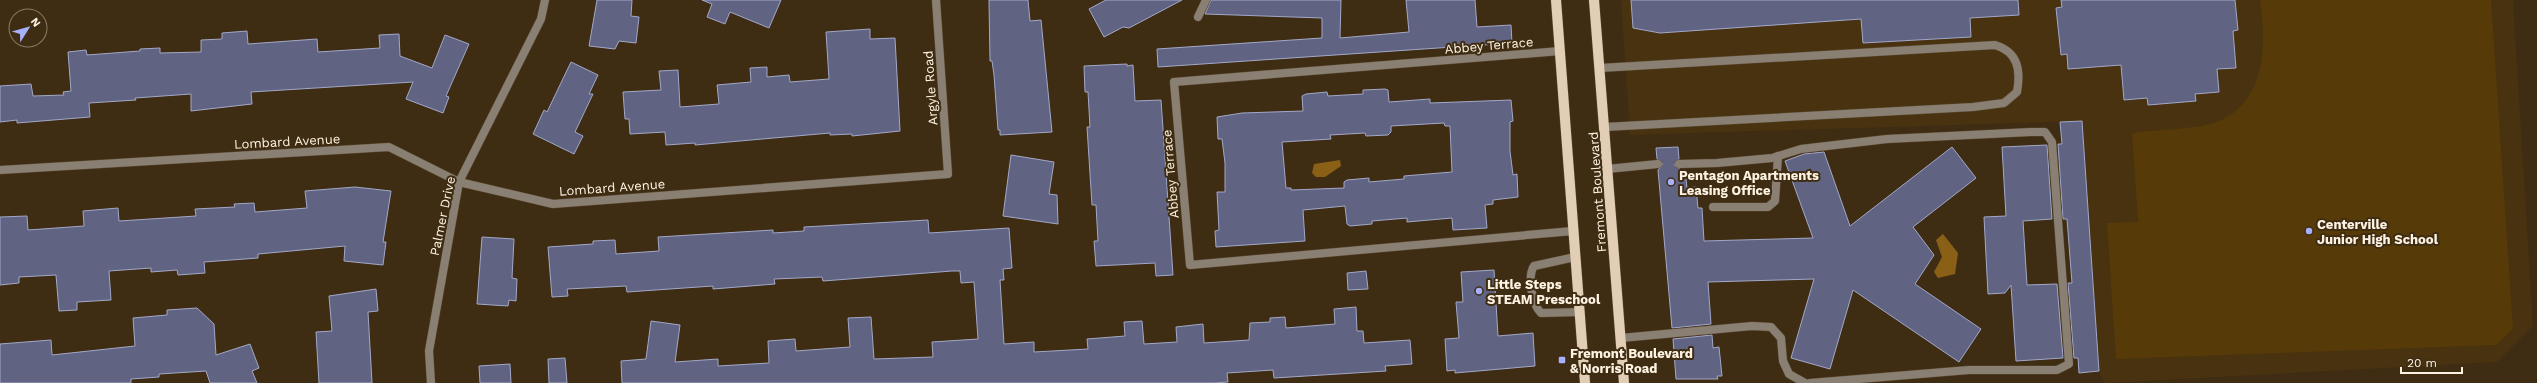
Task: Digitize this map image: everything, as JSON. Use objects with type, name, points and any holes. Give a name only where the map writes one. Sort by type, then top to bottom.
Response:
[{"type":"main road","name":"Fremont Boulevard","points":[[1556,0],[1585,383]]},
{"type":"main road","name":"Fremont Boulevard","points":[[1594,0],[1606,127],[1607,169],[1624,383]]},
{"type":"street","name":"Palmer Drive","points":[[432,383],[429,351],[459,182],[541,18],[544,0]]},
{"type":"street","name":"Argyle Road","points":[[936,0],[948,174]]},
{"type":"street","points":[[1198,16],[1206,0]]},
{"type":"street","points":[[1600,68],[1994,45],[2005,48],[2014,58],[2020,75],[2017,92],[2004,103],[1981,106],[1606,127]]},
{"type":"street","name":"Abbey Terrace","points":[[1560,51],[1174,82],[1190,265],[1573,232]]},
{"type":"street","points":[[1679,164],[1717,163],[1778,156],[1802,149],[1887,139],[2045,132],[2052,142],[2069,364],[2057,370],[1968,370],[1810,383]]},
{"type":"street","name":"Lombard Avenue","points":[[0,170],[389,147],[459,182],[553,204],[948,174]]},
{"type":"street","points":[[1713,208],[1768,207],[1776,201],[1778,156]]},
{"type":"street","points":[[1607,169],[1658,164]]},
{"type":"street","points":[[1576,257],[1534,266],[1532,270],[1532,285],[1535,307],[1541,313],[1580,312]]},
{"type":"street","points":[[1621,338],[1752,326],[1771,326],[1781,338],[1783,361],[1789,374],[1806,383]]},
{"type":"shaded area","name":"Centerville Junior High School","points":[[1621,0],[2513,0],[2533,326],[2497,362],[2106,383],[2100,376],[2082,121],[1630,135]]},
{"type":"shaded area","points":[[2260,0],[2491,0],[2513,329],[2496,345],[2116,359],[2107,223],[2138,222],[2132,133],[2186,128],[2214,123],[2231,114],[2244,103],[2253,88],[2259,72],[2262,54],[2263,36]]},
{"type":"shaded area","points":[[1340,160],[1341,166],[1325,177],[1316,177],[1312,173],[1314,164]]},
{"type":"shaded area","points":[[1943,234],[1958,253],[1955,274],[1938,278],[1934,272],[1942,257],[1936,240]]},
{"type":"building","points":[[597,0],[632,0],[631,16],[639,17],[636,43],[619,41],[615,49],[589,46]]},
{"type":"building","points":[[702,0],[781,0],[769,28],[730,12],[725,24],[707,17],[712,4]]},
{"type":"building","points":[[989,0],[1028,0],[1030,21],[1041,20],[1052,132],[1000,135],[1000,130],[998,130],[994,75],[992,61],[990,61]]},
{"type":"building","points":[[1106,0],[1182,0],[1129,28],[1123,27],[1104,37],[1089,9]]},
{"type":"building","points":[[1211,0],[1341,0],[1340,38],[1409,32],[1406,0],[1475,0],[1477,27],[1511,25],[1512,43],[1158,67],[1157,49],[1322,38],[1322,18],[1205,14]]},
{"type":"building","points":[[1631,0],[2018,0],[2019,15],[1970,18],[1971,37],[1863,43],[1861,19],[1660,33],[1633,28]]},
{"type":"building","points":[[2061,0],[2235,0],[2238,30],[2233,31],[2236,68],[2217,69],[2219,92],[2195,94],[2196,101],[2148,105],[2147,98],[2124,100],[2121,65],[2068,69],[2067,54],[2061,55],[2056,8],[2062,7]]},
{"type":"building","points":[[870,29],[870,39],[895,38],[900,131],[852,136],[852,134],[830,135],[830,133],[695,145],[695,143],[666,145],[665,132],[630,134],[629,119],[625,119],[623,92],[661,90],[659,71],[678,70],[680,107],[719,104],[717,85],[751,82],[750,68],[767,67],[767,77],[789,75],[790,82],[829,79],[826,32]]},
{"type":"building","points":[[247,31],[248,44],[317,39],[318,52],[380,48],[379,35],[399,34],[400,56],[432,68],[445,35],[469,44],[446,96],[449,97],[443,113],[406,99],[413,82],[251,92],[252,104],[191,111],[191,94],[135,98],[136,100],[89,103],[90,117],[17,123],[17,120],[0,122],[0,86],[31,84],[33,96],[64,95],[63,92],[71,91],[68,52],[86,50],[87,55],[160,48],[160,53],[201,52],[201,40],[222,39],[222,33]]},
{"type":"building","points":[[571,62],[598,75],[589,94],[593,94],[575,132],[583,136],[574,154],[533,134],[544,110],[547,112]]},
{"type":"building","points":[[1127,64],[1127,66],[1133,65],[1135,101],[1161,100],[1173,275],[1156,276],[1155,263],[1096,266],[1094,241],[1098,241],[1096,205],[1092,205],[1087,127],[1090,127],[1088,92],[1085,92],[1084,66]]},
{"type":"building","points":[[1363,90],[1388,90],[1389,102],[1430,99],[1430,103],[1511,100],[1513,121],[1510,122],[1510,151],[1513,175],[1517,174],[1518,197],[1493,200],[1493,204],[1485,205],[1487,228],[1453,230],[1452,218],[1407,222],[1407,218],[1372,221],[1372,224],[1350,226],[1347,224],[1345,206],[1303,210],[1305,241],[1216,247],[1215,231],[1219,230],[1217,192],[1225,192],[1225,163],[1222,139],[1218,139],[1217,117],[1242,113],[1303,111],[1302,96],[1306,94],[1327,92],[1328,96],[1363,94]],"holes":[[[1444,123],[1445,126],[1450,126],[1452,172],[1404,176],[1404,179],[1369,182],[1369,178],[1347,180],[1344,182],[1344,188],[1291,190],[1291,188],[1286,188],[1282,142],[1331,139],[1330,135],[1365,133],[1366,136],[1388,135],[1391,132],[1391,126]]]},
{"type":"building","points":[[2082,121],[2099,371],[2079,373],[2078,358],[2074,358],[2068,283],[2072,283],[2067,219],[2063,219],[2058,144],[2062,144],[2060,122]]},
{"type":"building","points":[[2047,145],[2052,219],[2023,221],[2027,285],[2057,284],[2063,358],[2016,361],[2011,285],[2005,293],[1988,294],[1984,217],[2006,216],[2002,147]]},
{"type":"building","points":[[1678,147],[1679,159],[1674,165],[1680,169],[1680,178],[1686,178],[1687,188],[1696,187],[1698,208],[1702,208],[1704,241],[1813,238],[1785,161],[1804,154],[1824,152],[1850,226],[1952,147],[1976,178],[1913,227],[1934,255],[1915,284],[1981,329],[1959,362],[1853,290],[1830,369],[1791,358],[1814,279],[1708,282],[1711,324],[1672,328],[1658,170],[1663,164],[1657,159],[1656,148]]},
{"type":"building","points":[[1011,155],[1054,162],[1049,194],[1057,195],[1058,224],[1003,216]]},
{"type":"building","points":[[355,187],[391,191],[383,242],[386,242],[383,265],[344,261],[345,246],[258,254],[258,258],[204,262],[205,273],[178,275],[177,270],[151,272],[151,268],[109,271],[111,300],[77,302],[77,310],[59,311],[56,275],[19,277],[19,283],[0,285],[0,217],[27,216],[28,230],[84,226],[83,211],[118,208],[119,221],[196,216],[195,209],[235,207],[234,204],[254,203],[255,212],[307,208],[305,191]]},
{"type":"building","points":[[928,220],[929,233],[1009,228],[1012,268],[1003,269],[1004,280],[1000,280],[1004,344],[1034,342],[1034,352],[1088,349],[1087,339],[1125,336],[1124,322],[1142,321],[1144,344],[1177,342],[1176,327],[1203,324],[1204,343],[1249,340],[1250,323],[1270,322],[1270,318],[1285,317],[1286,328],[1335,324],[1334,309],[1356,307],[1357,331],[1363,331],[1364,343],[1410,340],[1412,364],[1385,366],[1386,371],[1274,378],[1273,370],[1227,373],[1228,382],[1213,383],[622,383],[621,361],[646,359],[651,321],[680,325],[675,362],[718,359],[718,366],[769,363],[768,341],[795,339],[796,351],[850,347],[848,318],[871,317],[874,359],[933,357],[932,342],[978,339],[974,282],[961,283],[960,271],[952,271],[823,281],[822,277],[774,279],[775,284],[713,289],[713,286],[627,292],[626,286],[567,289],[568,296],[552,297],[548,247],[593,244],[593,241],[615,240],[616,254],[659,251],[658,237],[773,230],[773,233],[804,231],[804,227]]},
{"type":"building","points":[[482,237],[514,239],[512,278],[517,279],[516,301],[509,300],[508,306],[477,304]]},
{"type":"building","points":[[1494,270],[1498,336],[1533,333],[1535,366],[1455,373],[1455,370],[1447,371],[1445,339],[1459,338],[1456,302],[1463,302],[1461,272]]},
{"type":"building","points":[[1366,271],[1368,289],[1348,290],[1347,273]]},
{"type":"building","points":[[376,289],[378,311],[368,312],[372,383],[319,383],[316,332],[332,331],[329,296]]},
{"type":"building","points":[[197,308],[214,324],[216,355],[250,344],[259,368],[252,371],[257,383],[210,383],[206,371],[159,374],[159,377],[131,379],[131,383],[0,383],[0,344],[51,340],[52,355],[135,346],[133,318],[167,315],[167,310]]},
{"type":"building","points":[[1712,335],[1713,348],[1719,347],[1722,376],[1717,376],[1718,379],[1676,379],[1673,339]]},
{"type":"building","points":[[565,358],[567,383],[549,383],[548,359]]},
{"type":"building","points":[[510,364],[511,383],[480,383],[479,366]]},
{"type":"place","name":"Pentagon Apartments Leasing Office","points":[[1671,182]]},
{"type":"place","name":"Centerville Junior High School","points":[[2309,231]]},
{"type":"place","name":"Little Steps STEAM Preschool","points":[[1479,291]]},
{"type":"place","name":"Fremont Boulevard & Norris Road","points":[[1562,360]]}]
